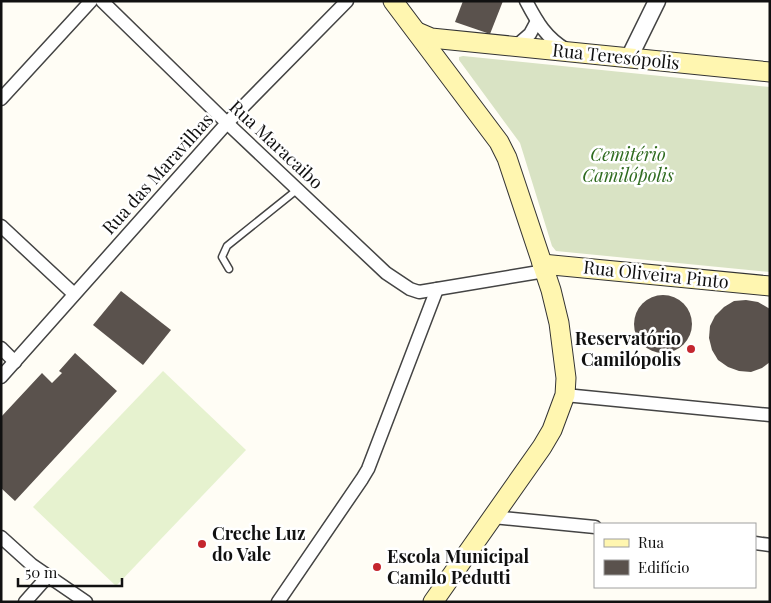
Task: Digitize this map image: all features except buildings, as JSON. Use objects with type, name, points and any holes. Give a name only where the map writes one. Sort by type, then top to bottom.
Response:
[{"type":"main road","points":[[393,1],[499,142],[507,158],[556,307],[563,342],[566,378],[565,395],[547,439],[433,602]]},
{"type":"main road","name":"Rua Teresópolis","points":[[417,32],[431,38],[770,72]]},
{"type":"main road","points":[[444,67],[447,53],[453,46],[462,41]]},
{"type":"main road","name":"Rua Oliveira Pinto","points":[[543,268],[770,286]]},
{"type":"street","points":[[1,98],[91,1]]},
{"type":"street","name":"Rua Maracaibo","points":[[102,1],[227,123],[386,273],[414,291],[438,289],[543,268]]},
{"type":"street","name":"Rua das Maravilhas","points":[[1,377],[227,123],[347,1]]},
{"type":"street","points":[[526,1],[537,21],[554,42],[571,53]]},
{"type":"street","points":[[629,58],[657,1]]},
{"type":"street","points":[[516,47],[530,34],[537,21]]},
{"type":"street","points":[[1,226],[74,294]]},
{"type":"street","points":[[278,602],[368,468],[438,289]]},
{"type":"street","points":[[1,348],[15,362]]},
{"type":"street","points":[[565,395],[770,415]]},
{"type":"street","points":[[493,517],[594,527]]},
{"type":"street","points":[[1,538],[32,565],[86,602]]},
{"type":"street","points":[[756,543],[770,545]]},
{"type":"street","points":[[25,602],[48,576]]},
{"type":"lane","points":[[229,269],[222,257],[227,246],[298,189]]},
{"type":"green space","name":"Cemitério Camilópolis","points":[[459,57],[770,87],[770,272],[556,251],[552,246],[520,143],[459,60]]},
{"type":"green space","points":[[163,371],[246,450],[116,586],[33,507]]},
{"type":"place","name":"Reservatório Camilópolis","points":[[691,349]]},
{"type":"place","name":"Creche Luz do Vale","points":[[202,544]]},
{"type":"place","name":"Escola Municipal Camilo Pedutti","points":[[377,567]]}]
